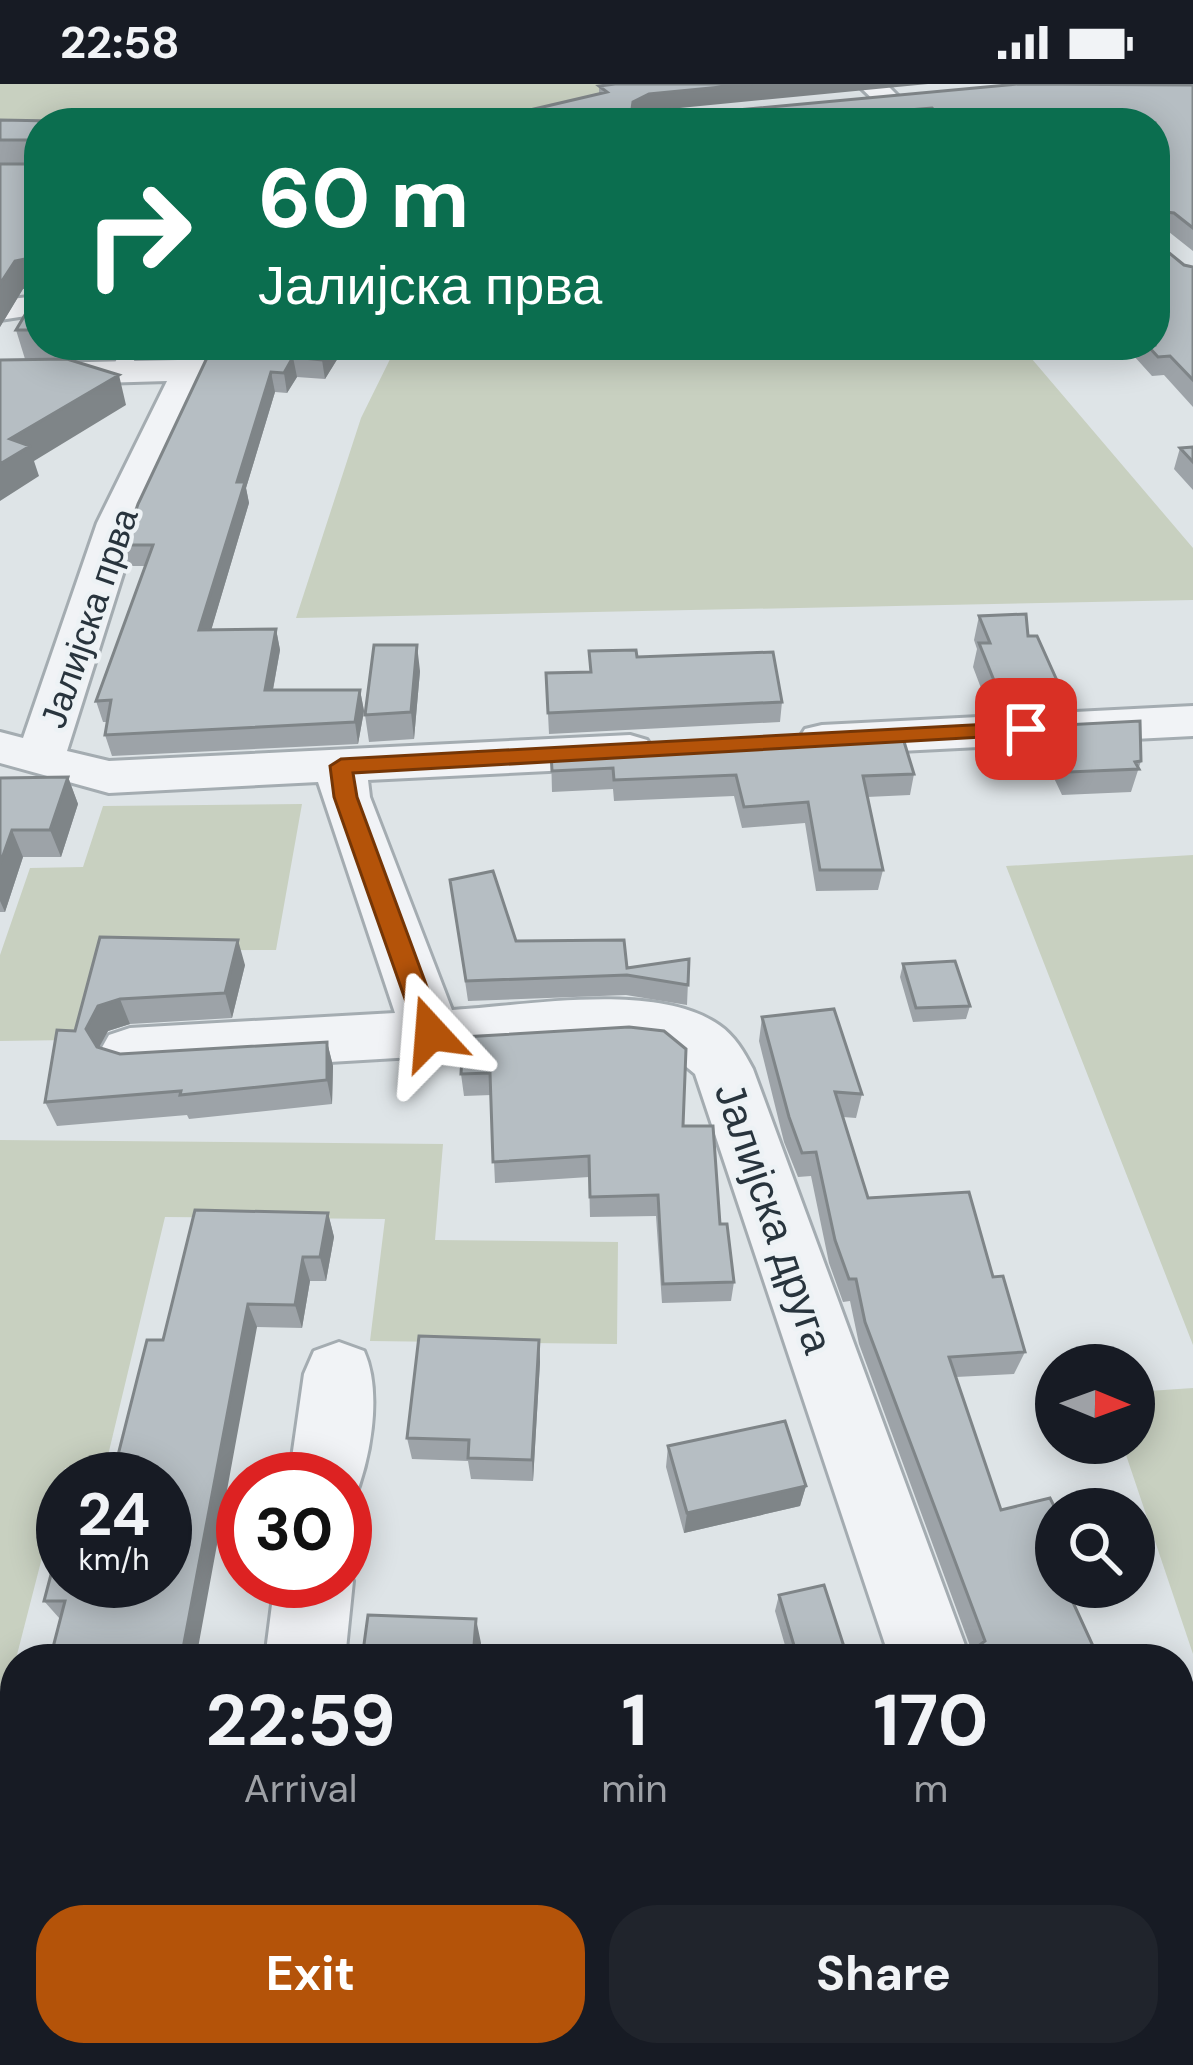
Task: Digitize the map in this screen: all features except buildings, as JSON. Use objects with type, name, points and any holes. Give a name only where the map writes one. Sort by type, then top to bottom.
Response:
[{"type":"street","points":[[850,106],[903,102],[871,84]]},
{"type":"street","points":[[0,362],[24,304]]},
{"type":"street","points":[[0,375],[111,360]]},
{"type":"street","name":"Јалијска прва","points":[[196,360],[118,523],[20,752],[70,772],[110,777],[670,748]]},
{"type":"street","points":[[788,742],[1193,721]]},
{"type":"street","points":[[341,766],[345,797],[431,1033]]},
{"type":"street","name":"Јалијска друга","points":[[130,1052],[629,1022],[686,1030],[707,1043],[723,1069],[925,1644]]},
{"type":"street","points":[[329,1452],[339,1374]]},
{"type":"street","points":[[307,1644],[311,1608]]},
{"type":"green space","points":[[0,84],[672,84],[577,108],[24,108],[24,128],[0,135]]},
{"type":"green space","points":[[390,360],[1033,360],[1193,548],[1193,600],[296,618],[361,418]]},
{"type":"green space","points":[[302,804],[276,950],[98,951],[71,1040],[0,1041],[0,955],[30,868],[83,867],[103,806]]},
{"type":"green space","points":[[1193,855],[1193,1345],[1006,866]]},
{"type":"green space","points":[[0,1140],[443,1144],[435,1240],[618,1242],[617,1344],[370,1341],[385,1219],[165,1217],[109,1452],[36,1452],[36,1581],[20,1644],[0,1644]]},
{"type":"green space","points":[[1193,1388],[1193,1644],[1155,1541],[1155,1488],[1137,1488],[1129,1464],[1155,1464],[1155,1391]]},
{"type":"route","points":[[431,1033],[345,797],[341,766],[1026,729]]}]
